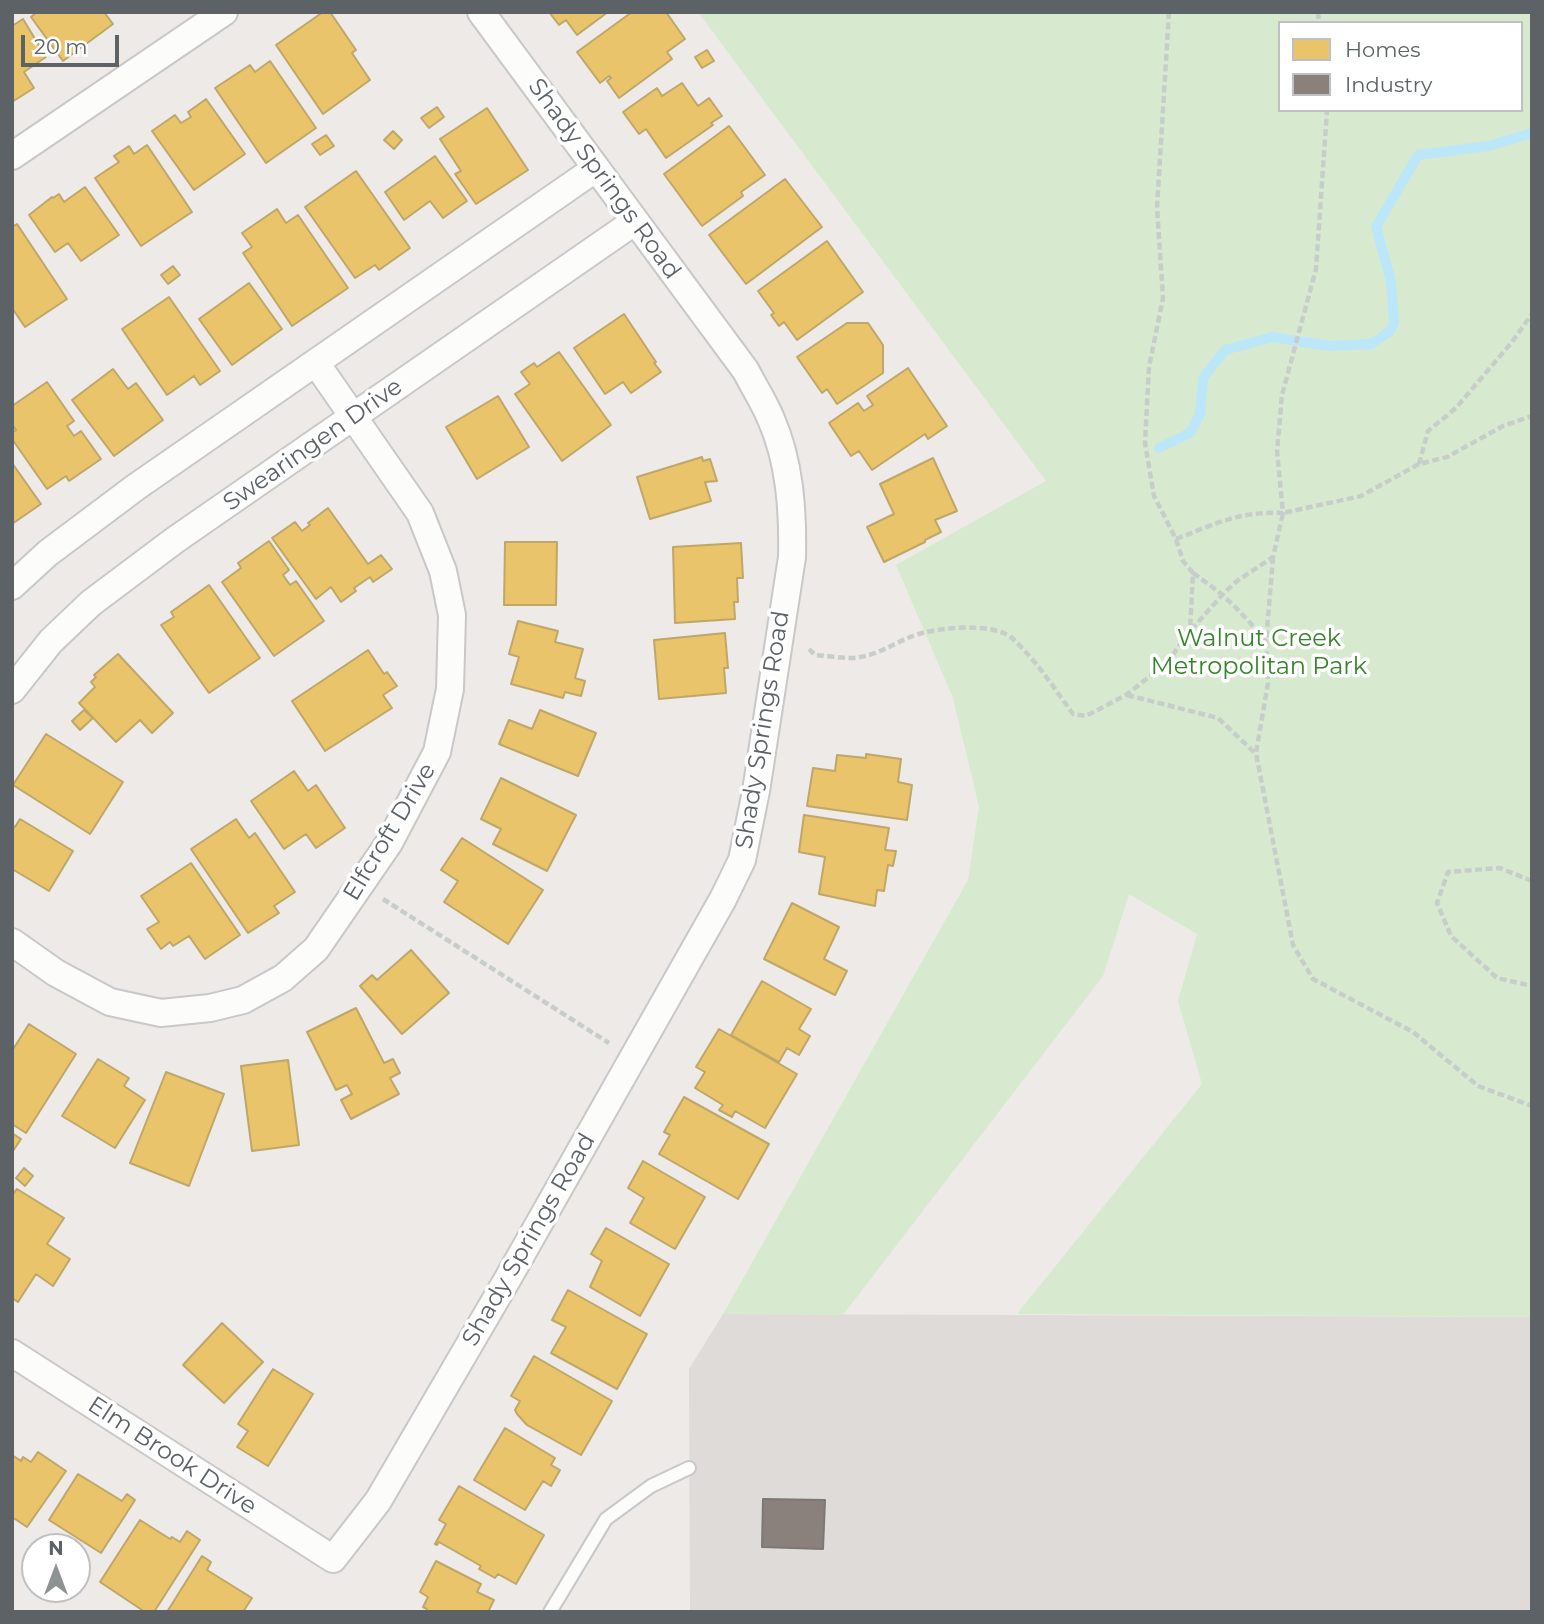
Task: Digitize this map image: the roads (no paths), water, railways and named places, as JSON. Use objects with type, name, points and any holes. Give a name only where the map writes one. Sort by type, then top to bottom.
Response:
[{"type":"street","points":[[12,156],[224,12]]},
{"type":"street","name":"Shady Springs Road","points":[[333,1559],[378,1501],[513,1269],[723,899],[742,860],[756,791],[792,557],[792,521],[785,465],[772,419],[746,371],[481,12]]},
{"type":"street","points":[[12,586],[48,552],[136,487],[595,169]]},
{"type":"street","name":"Swearingen Drive","points":[[12,690],[51,641],[91,603],[175,540],[634,222]]},
{"type":"street","name":"Elfcroft Drive","points":[[12,942],[56,973],[110,1002],[162,1013],[210,1009],[243,1000],[283,978],[316,949],[389,842],[437,752],[450,689],[452,615],[443,571],[420,513],[316,363]]},
{"type":"street","name":"Elm Brook Drive","points":[[12,1353],[333,1559]]},
{"type":"lane","points":[[550,1612],[606,1519],[650,1486],[689,1468]]},
{"type":"waterway","points":[[1159,448],[1190,433],[1200,414],[1203,378],[1225,350],[1272,337],[1330,346],[1371,344],[1389,332],[1394,323],[1391,281],[1376,227],[1418,155],[1488,146],[1532,133]]},
{"type":"park label","name":"Walnut Creek Metropolitan Park","points":[[1259,653]]}]
